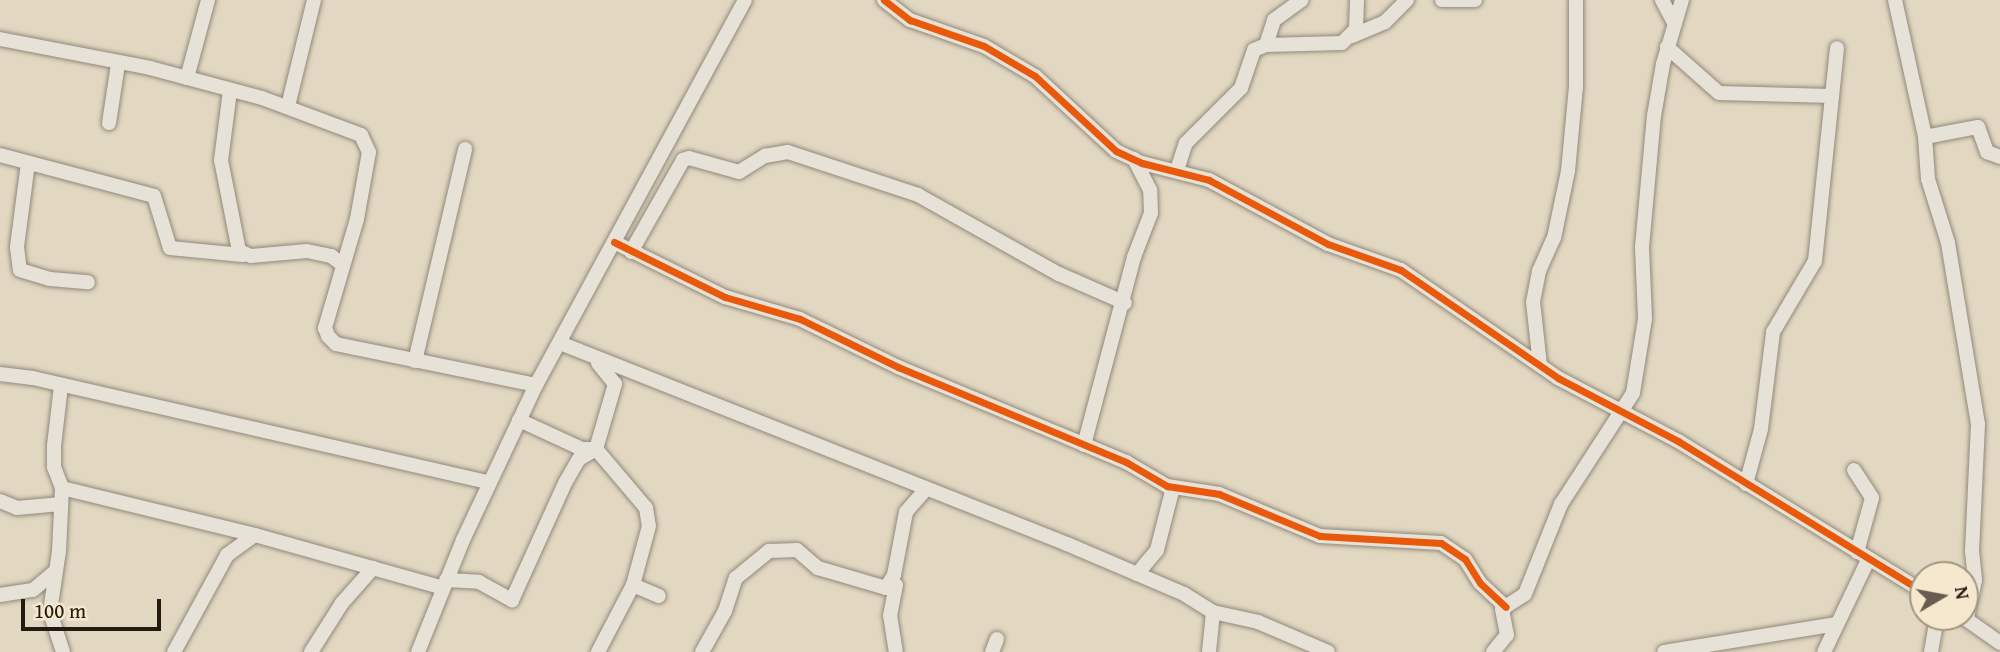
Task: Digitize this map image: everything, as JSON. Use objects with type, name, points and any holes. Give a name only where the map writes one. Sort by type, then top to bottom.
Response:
[{"type":"street","points":[[187,78],[208,0]]},
{"type":"street","points":[[288,106],[314,0]]},
{"type":"street","points":[[420,652],[488,482],[536,385],[745,0]]},
{"type":"street","points":[[884,0],[910,20],[1010,60],[1053,90],[1105,144],[1134,159],[1177,170],[1220,186],[1328,244],[1401,270],[1540,365],[1622,414],[1678,441],[1909,584]]},
{"type":"street","points":[[1266,46],[1274,20],[1301,0]]},
{"type":"street","points":[[1352,36],[1358,23],[1357,0]]},
{"type":"street","points":[[1177,170],[1186,143],[1241,88],[1250,54],[1266,46],[1328,47],[1385,22],[1406,5],[1407,0]]},
{"type":"street","points":[[1442,0],[1475,0]]},
{"type":"street","points":[[1540,365],[1533,302],[1539,271],[1555,238],[1567,171],[1576,87],[1576,0]]},
{"type":"street","points":[[1662,0],[1674,23]]},
{"type":"street","points":[[1493,652],[1507,635],[1501,613],[1525,594],[1561,504],[1622,414],[1635,386],[1645,319],[1645,214],[1654,116],[1667,47],[1682,0]]},
{"type":"street","points":[[1895,0],[1925,137],[1928,179],[1948,243],[1979,438],[1973,561]]},
{"type":"street","points":[[0,39],[187,78],[288,106],[361,135],[369,145],[357,219],[324,328],[328,336],[336,344],[536,385]]},
{"type":"street","points":[[1667,47],[1719,93],[1832,96]]},
{"type":"street","points":[[1746,484],[1761,429],[1773,332],[1815,261],[1838,48]]},
{"type":"street","points":[[109,122],[118,64]]},
{"type":"street","points":[[230,90],[221,160],[236,245],[243,255]]},
{"type":"street","points":[[1925,137],[1978,127],[1987,152],[2000,157]]},
{"type":"street","points":[[415,361],[465,149]]},
{"type":"street","points":[[631,252],[683,160],[689,158],[739,172],[765,156],[788,152],[918,195],[1059,274],[1125,303]]},
{"type":"street","points":[[0,155],[157,198],[170,248],[243,255],[306,251],[331,256],[342,264]]},
{"type":"street","points":[[1084,445],[1125,303],[1134,257],[1151,206],[1150,190],[1134,159]]},
{"type":"street","points":[[28,163],[17,247],[20,270],[50,279],[88,282]]},
{"type":"street","points":[[614,242],[725,297],[800,319],[1172,487],[1187,485],[1219,494],[1320,536],[1441,543],[1465,559],[1480,583],[1506,607]]},
{"type":"street","points":[[560,343],[585,355],[757,418],[1137,573],[1213,612],[1258,622],[1328,652]]},
{"type":"street","points":[[62,488],[255,535],[373,568],[445,584],[479,582],[512,600],[565,483],[579,459],[596,449],[615,384],[606,368],[585,355]]},
{"type":"street","points":[[0,374],[488,482]]},
{"type":"street","points":[[61,386],[54,446],[62,488],[50,612],[63,652]]},
{"type":"street","points":[[519,420],[582,449],[596,449],[646,508],[647,542],[633,585],[598,652]]},
{"type":"street","points":[[1824,652],[1863,556],[1872,498],[1854,470]]},
{"type":"street","points":[[1137,573],[1157,550],[1172,487]]},
{"type":"street","points":[[702,652],[725,611],[736,578],[769,551],[797,550],[818,568],[886,588],[894,575],[906,512],[926,489]]},
{"type":"street","points":[[0,501],[17,508],[61,504]]},
{"type":"street","points":[[180,649],[227,555],[255,535]]},
{"type":"street","points":[[311,652],[342,603],[373,568]]},
{"type":"street","points":[[0,595],[33,590],[56,571]]},
{"type":"street","points":[[633,585],[659,596]]},
{"type":"street","points":[[896,585],[890,615],[896,652]]},
{"type":"street","points":[[1209,652],[1213,612]]},
{"type":"street","points":[[1664,652],[1837,624]]},
{"type":"street","points":[[1979,628],[2000,643]]},
{"type":"street","points":[[1931,652],[1935,631]]},
{"type":"cycle path","points":[[884,0],[910,20],[984,46],[1035,76],[1116,151],[1142,163],[1209,180],[1328,244],[1401,270],[1558,378],[1678,441],[1909,583]]},
{"type":"cycle path","points":[[614,242],[725,297],[800,319],[898,367],[1126,462],[1167,486],[1219,494],[1320,536],[1441,543],[1465,559],[1480,583],[1506,607]]}]
